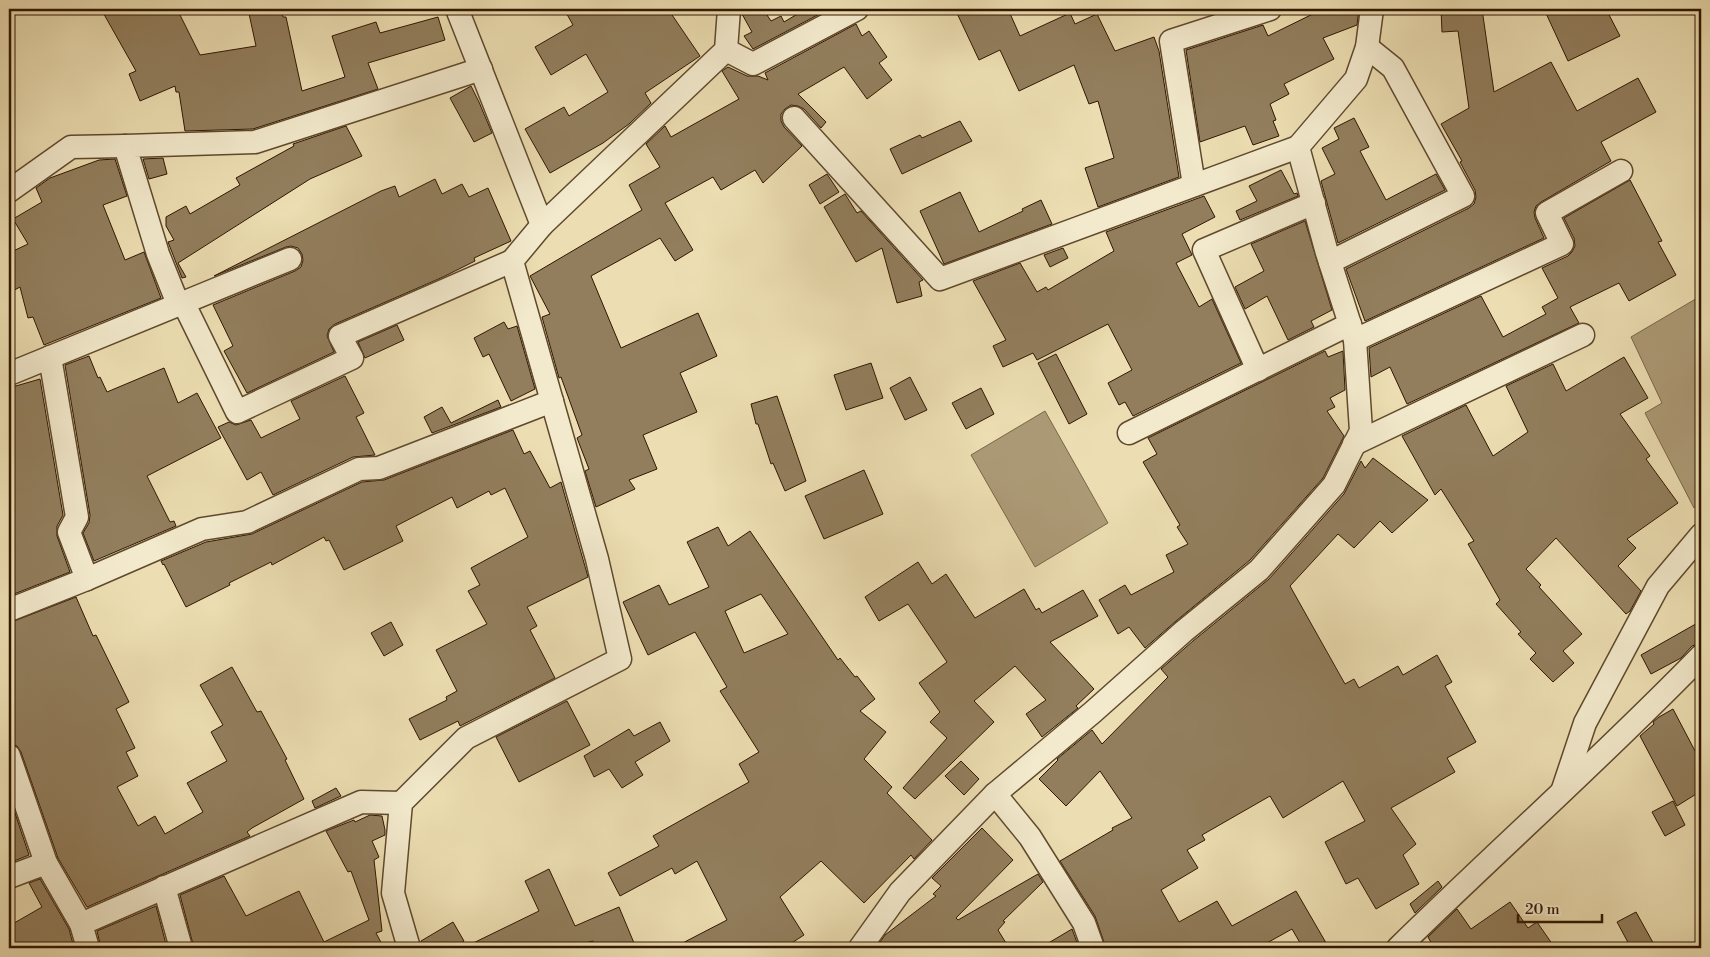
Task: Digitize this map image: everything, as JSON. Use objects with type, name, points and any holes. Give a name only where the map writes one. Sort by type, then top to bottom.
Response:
[{"type":"street","points":[[457,9],[542,225]]},
{"type":"street","points":[[125,146],[158,254],[237,412],[352,358],[340,336],[512,261],[542,225],[726,50],[729,9]]},
{"type":"street","points":[[726,50],[753,64],[857,9]]},
{"type":"street","points":[[1194,185],[1171,42],[1270,9]]},
{"type":"street","points":[[794,118],[940,279],[1298,147],[1356,79],[1368,47],[1372,9]]},
{"type":"street","points":[[1330,262],[1463,196],[1393,68],[1368,47]]},
{"type":"street","points":[[9,191],[71,147],[255,142],[481,69]]},
{"type":"street","points":[[860,948],[900,892],[995,794],[1093,712],[1184,631],[1259,570],[1334,485],[1361,430],[1353,332],[1330,262],[1298,147]]},
{"type":"street","points":[[1129,433],[1258,370],[1562,244],[1546,213],[1621,171]]},
{"type":"street","points":[[1258,370],[1204,250],[1314,203]]},
{"type":"street","points":[[9,374],[290,259]]},
{"type":"street","points":[[408,948],[393,893],[401,803],[466,738],[620,658],[597,559],[512,261]]},
{"type":"street","points":[[1354,444],[1583,335]]},
{"type":"street","points":[[50,357],[77,517],[69,532],[87,579]]},
{"type":"street","points":[[9,610],[87,579],[202,529],[247,522],[358,469],[378,468],[552,401]]},
{"type":"street","points":[[1562,791],[1585,723],[1658,586],[1701,534]]},
{"type":"street","points":[[1398,948],[1464,883],[1659,700],[1701,656]]},
{"type":"street","points":[[9,756],[46,863],[80,924],[88,948]]},
{"type":"street","points":[[995,794],[1030,837],[1084,923],[1093,948]]},
{"type":"street","points":[[80,924],[361,802],[401,803]]},
{"type":"street","points":[[9,877],[46,863]]},
{"type":"street","points":[[164,887],[181,948]]},
{"type":"shaded area","points":[[1699,297],[1701,300],[1701,503],[1694,508],[1645,413],[1662,403],[1631,337]]},
{"type":"shaded area","points":[[1045,411],[1108,523],[1035,567],[971,455]]},
{"type":"building","points":[[101,9],[177,9],[200,55],[256,46],[248,9],[281,9],[283,17],[286,17],[302,91],[345,77],[332,36],[376,22],[380,33],[438,17],[445,40],[368,63],[378,89],[253,129],[185,131],[179,92],[176,92],[175,86],[140,101],[129,74],[136,71]]},
{"type":"building","points":[[564,9],[668,9],[700,56],[645,93],[651,103],[629,124],[603,143],[550,173],[525,129],[564,107],[569,116],[608,92],[586,54],[551,75],[535,47],[573,25]]},
{"type":"building","points":[[742,9],[763,9],[771,21],[781,16],[784,22],[806,9],[829,9],[753,49],[744,36],[752,32],[742,14]]},
{"type":"building","points":[[955,9],[1008,9],[1020,36],[1070,13],[1075,24],[1097,14],[1115,51],[1154,37],[1159,51],[1179,177],[1098,207],[1085,168],[1114,158],[1098,101],[1089,104],[1074,65],[1019,91],[1000,50],[979,60]]},
{"type":"building","points":[[1323,9],[1359,9],[1357,25],[1323,38],[1334,59],[1284,84],[1289,94],[1270,104],[1276,120],[1273,121],[1279,136],[1253,145],[1245,126],[1200,142],[1186,50],[1263,25],[1268,36]]},
{"type":"building","points":[[1441,9],[1482,9],[1494,92],[1551,62],[1577,111],[1638,78],[1656,112],[1601,142],[1611,161],[1536,206],[1535,218],[1544,238],[1365,321],[1346,269],[1469,208],[1474,204],[1476,197],[1475,190],[1460,162],[1462,161],[1441,124],[1469,108],[1458,31],[1442,32]]},
{"type":"building","points":[[1544,9],[1606,9],[1620,36],[1568,61]]},
{"type":"building","points":[[856,24],[862,36],[869,31],[887,57],[879,63],[892,80],[867,99],[844,67],[798,94],[826,122],[821,128],[804,109],[791,105],[785,109],[781,114],[781,121],[784,127],[802,146],[763,183],[755,170],[721,190],[713,177],[665,203],[693,250],[675,261],[660,238],[591,276],[621,348],[698,313],[717,356],[680,373],[697,412],[643,435],[657,469],[629,480],[635,489],[596,507],[585,471],[589,469],[577,438],[582,435],[561,377],[559,378],[542,317],[550,314],[530,276],[642,210],[629,185],[660,167],[646,144],[665,126],[671,137],[739,99],[722,71],[728,67],[747,76],[758,76],[768,80],[765,73]]},
{"type":"building","points":[[471,86],[492,133],[474,142],[450,98]]},
{"type":"building","points":[[1354,118],[1369,147],[1360,151],[1386,200],[1436,174],[1445,190],[1338,243],[1321,181],[1335,174],[1322,148],[1339,139],[1334,128]]},
{"type":"building","points":[[960,121],[972,141],[902,174],[890,149],[920,135],[922,138]]},
{"type":"building","points":[[346,126],[362,156],[310,179],[178,263],[186,277],[182,278],[168,242],[174,240],[166,226],[166,217],[186,206],[190,214],[240,185],[236,178],[294,146],[293,144]]},
{"type":"building","points":[[163,158],[167,174],[149,179],[143,159]]},
{"type":"building","points":[[115,159],[127,196],[103,205],[125,260],[144,252],[161,298],[44,345],[33,317],[28,318],[20,287],[9,293],[9,253],[28,244],[13,219],[42,202],[36,188],[50,178],[99,160]]},
{"type":"building","points":[[1281,170],[1294,194],[1297,193],[1298,196],[1240,220],[1236,211],[1257,201],[1249,186]]},
{"type":"building","points":[[827,174],[839,192],[820,204],[809,185]]},
{"type":"building","points":[[435,179],[442,194],[462,184],[469,197],[488,188],[511,241],[474,258],[475,261],[443,277],[335,324],[329,329],[327,336],[334,352],[247,393],[224,351],[233,346],[213,305],[295,271],[301,267],[302,254],[298,248],[286,247],[214,276],[381,191],[395,186],[399,197]]},
{"type":"building","points":[[1630,180],[1662,241],[1658,242],[1676,275],[1629,301],[1619,283],[1570,307],[1579,323],[1407,404],[1390,367],[1371,377],[1369,348],[1481,296],[1503,337],[1546,314],[1542,307],[1558,298],[1542,268],[1568,256],[1575,246],[1574,238],[1564,218]]},
{"type":"building","points":[[960,192],[979,232],[1023,211],[1022,209],[1041,200],[1052,224],[944,264],[920,211]]},
{"type":"building","points":[[845,194],[857,213],[861,211],[923,280],[919,282],[922,296],[897,303],[882,248],[856,262],[824,207]]},
{"type":"building","points":[[1204,196],[1215,217],[1182,234],[1192,255],[1176,263],[1199,307],[1212,299],[1241,363],[1133,416],[1125,402],[1119,405],[1108,383],[1132,370],[1108,324],[1037,360],[1033,353],[1003,367],[993,346],[1006,340],[973,281],[1020,263],[1037,292],[1046,287],[1048,290],[1114,251],[1106,232]]},
{"type":"building","points":[[1305,221],[1332,310],[1311,321],[1314,327],[1288,340],[1267,296],[1245,309],[1235,287],[1264,271],[1251,244]]},
{"type":"building","points":[[1063,248],[1068,258],[1050,267],[1044,255]]},
{"type":"building","points":[[504,322],[508,329],[517,326],[535,389],[511,401],[489,354],[483,357],[474,338]]},
{"type":"building","points":[[397,325],[404,340],[365,358],[358,342]]},
{"type":"building","points":[[1325,351],[1328,357],[1343,351],[1345,390],[1330,398],[1335,407],[1327,411],[1344,436],[1323,478],[1250,560],[1145,648],[1129,627],[1118,634],[1099,600],[1125,585],[1131,595],[1174,572],[1166,555],[1188,544],[1177,527],[1180,525],[1143,462],[1157,454],[1148,438]]},
{"type":"building","points":[[1056,354],[1087,414],[1069,424],[1038,363]]},
{"type":"building","points":[[89,356],[98,378],[100,377],[107,392],[164,368],[178,403],[197,393],[221,438],[147,476],[170,522],[174,521],[176,526],[94,561],[83,533],[89,523],[90,515],[65,365]]},
{"type":"building","points":[[1624,357],[1648,398],[1620,414],[1650,456],[1646,459],[1678,503],[1627,539],[1636,548],[1618,566],[1641,591],[1630,611],[1626,614],[1556,538],[1526,569],[1541,585],[1539,587],[1582,634],[1563,651],[1574,663],[1553,682],[1530,659],[1536,653],[1518,634],[1521,632],[1496,604],[1500,600],[1468,544],[1474,541],[1441,489],[1435,495],[1402,436],[1466,405],[1493,456],[1528,432],[1506,386],[1553,364],[1566,391]]},
{"type":"building","points":[[871,363],[883,398],[846,410],[834,375]]},
{"type":"building","points":[[345,376],[364,413],[356,417],[375,455],[353,457],[273,495],[261,472],[247,480],[218,427],[229,422],[236,425],[251,420],[261,438],[300,419],[291,401]]},
{"type":"building","points":[[910,377],[927,410],[905,420],[890,388]]},
{"type":"building","points":[[40,379],[63,515],[57,526],[57,536],[70,572],[9,596],[9,388]]},
{"type":"building","points":[[981,388],[994,414],[966,429],[952,403]]},
{"type":"building","points":[[777,396],[806,481],[785,491],[773,463],[771,464],[758,424],[756,424],[751,404]]},
{"type":"building","points":[[498,400],[501,407],[432,433],[424,417],[442,407],[451,423]]},
{"type":"building","points":[[513,430],[524,454],[530,451],[550,488],[561,482],[588,577],[527,607],[537,626],[530,630],[555,678],[460,726],[458,721],[420,740],[409,719],[447,700],[446,697],[457,691],[436,650],[487,624],[468,591],[480,585],[471,568],[528,537],[505,488],[491,495],[489,491],[457,508],[452,497],[396,526],[403,541],[344,570],[329,540],[326,541],[324,537],[272,565],[271,562],[229,583],[230,585],[186,607],[161,561],[206,542],[252,534],[362,482],[384,480]]},
{"type":"building","points":[[1373,458],[1428,500],[1392,533],[1380,521],[1354,548],[1338,534],[1290,586],[1345,684],[1354,679],[1359,688],[1398,666],[1403,675],[1437,655],[1452,682],[1445,686],[1476,742],[1447,758],[1455,772],[1391,808],[1416,844],[1403,855],[1419,884],[1376,909],[1358,878],[1346,884],[1325,842],[1365,821],[1343,781],[1283,818],[1270,796],[1202,835],[1205,840],[1187,850],[1198,868],[1161,890],[1179,922],[1217,901],[1232,926],[1296,891],[1329,948],[1303,948],[1292,929],[1258,948],[1106,948],[1095,916],[1060,861],[1113,830],[1112,828],[1132,818],[1100,771],[1066,806],[1039,779],[1057,759],[1092,730],[1102,744],[1168,677],[1161,669],[1269,579],[1344,494],[1361,461],[1365,468]]},
{"type":"building","points":[[864,470],[883,514],[824,539],[805,496]]},
{"type":"building","points":[[718,527],[728,546],[750,531],[838,660],[840,658],[875,699],[860,711],[886,732],[864,759],[892,787],[887,793],[932,840],[914,859],[911,855],[864,903],[821,861],[780,897],[804,935],[784,948],[673,948],[727,920],[697,861],[675,874],[672,868],[620,896],[608,873],[659,846],[653,836],[749,782],[739,764],[759,752],[720,691],[727,687],[695,632],[648,655],[623,602],[659,585],[669,605],[709,587],[687,542]],"holes":[[[761,594],[788,634],[744,653],[725,611]]]},
{"type":"building","points":[[918,562],[932,584],[946,574],[975,618],[1024,589],[1036,610],[1039,608],[1042,613],[1083,590],[1098,616],[1050,642],[1094,689],[1076,706],[1078,708],[1042,737],[1026,714],[1046,700],[1015,666],[974,701],[994,722],[915,799],[903,788],[947,738],[930,722],[940,712],[919,683],[947,662],[908,604],[879,621],[865,597]]},
{"type":"building","points":[[76,597],[93,636],[96,635],[129,702],[116,709],[135,748],[126,752],[138,776],[117,787],[138,826],[155,816],[165,834],[203,812],[187,783],[227,761],[211,732],[223,725],[200,685],[232,667],[257,712],[261,711],[287,759],[285,760],[304,799],[252,828],[247,832],[250,836],[87,907],[58,858],[21,752],[17,746],[9,743],[9,623]]},
{"type":"building","points":[[1701,621],[1701,643],[1692,646],[1681,658],[1651,674],[1641,655]]},
{"type":"building","points":[[391,622],[403,645],[384,656],[371,633]]},
{"type":"building","points":[[567,701],[590,745],[519,782],[496,737]]},
{"type":"building","points":[[1673,709],[1695,751],[1701,748],[1701,791],[1677,806],[1640,736],[1659,717]]},
{"type":"building","points":[[660,722],[670,741],[635,762],[643,775],[622,788],[609,769],[594,777],[584,756],[629,729],[634,736]]},
{"type":"building","points":[[961,761],[979,779],[964,795],[945,776]]},
{"type":"building","points":[[336,788],[341,796],[315,808],[312,801]]},
{"type":"building","points":[[9,795],[29,855],[9,863]]},
{"type":"building","points":[[1673,801],[1685,825],[1665,836],[1652,812]]},
{"type":"building","points":[[370,815],[382,816],[385,830],[385,835],[372,841],[379,857],[374,860],[382,931],[376,933],[384,948],[194,948],[180,895],[224,876],[246,916],[299,891],[324,942],[369,920],[351,871],[348,872],[326,831]]},
{"type":"building","points":[[982,828],[1013,860],[956,918],[958,920],[1038,874],[1043,882],[1003,921],[1005,922],[998,930],[1009,948],[876,948],[885,935],[936,896],[933,894],[941,886],[932,878]]},
{"type":"building","points":[[549,869],[575,926],[619,907],[634,943],[622,948],[596,948],[593,941],[565,948],[463,948],[539,911],[525,881]]},
{"type":"building","points":[[40,879],[69,929],[74,948],[9,948],[9,926],[42,907],[29,883]]},
{"type":"building","points":[[1438,881],[1442,887],[1415,913],[1410,904]]},
{"type":"building","points":[[1510,902],[1528,928],[1537,922],[1555,948],[1434,948],[1428,937],[1457,909],[1471,929]]},
{"type":"building","points":[[156,906],[167,948],[101,948],[97,931]]},
{"type":"building","points":[[1636,912],[1656,948],[1631,948],[1617,922]]},
{"type":"building","points":[[453,922],[464,941],[451,948],[422,948],[421,941]]},
{"type":"building","points":[[1072,929],[1079,948],[1040,948]]}]
